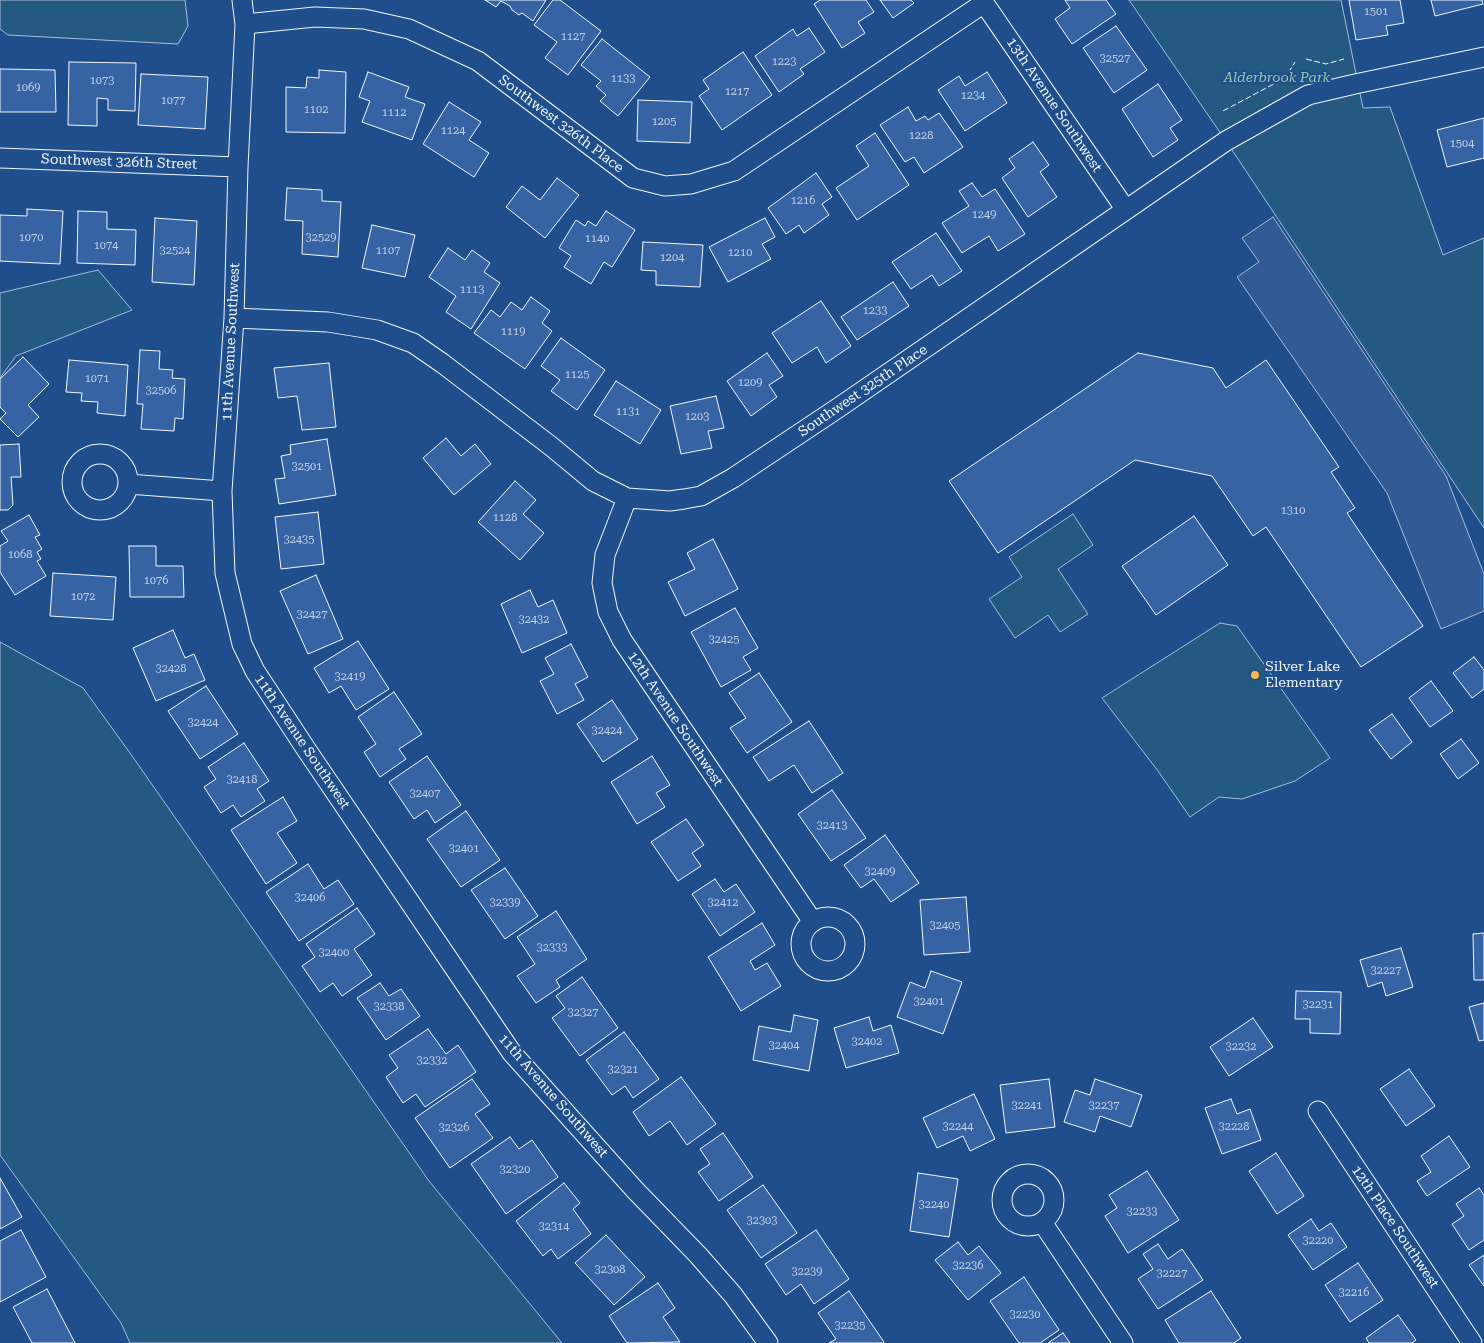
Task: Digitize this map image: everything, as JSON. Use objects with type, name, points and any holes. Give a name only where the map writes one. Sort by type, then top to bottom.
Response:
[{"type":"street","name":"11th Avenue Southwest","points":[[242,0],[245,24],[238,167],[234,318],[222,491],[225,573],[242,644],[255,671],[306,749],[512,1053],[636,1190],[698,1255],[732,1295],[768,1343]]},
{"type":"street","name":"Southwest 326th Place","points":[[245,24],[315,17],[364,19],[409,29],[478,60],[633,178],[664,186],[691,184],[734,172],[983,2]]},
{"type":"street","name":"13th Avenue Southwest","points":[[983,2],[1126,210]]},
{"type":"street","name":"Southwest 325th Place","points":[[234,318],[328,322],[377,330],[413,343],[552,447],[593,481],[627,498],[670,502],[701,496],[733,478],[838,408],[1226,141],[1308,96],[1354,84],[1484,57]]},
{"type":"street","name":"Southwest 326th Street","points":[[0,158],[238,167]]},
{"type":"street","points":[[128,484],[222,491]]},
{"type":"street","name":"12th Avenue Southwest","points":[[627,498],[605,554],[602,583],[608,612],[622,640],[813,922]]},
{"type":"street","name":"12th Place Southwest","points":[[1318,1111],[1472,1343]]},
{"type":"street","points":[[1042,1222],[1123,1343]]},
{"type":"green space","points":[[0,0],[185,0],[188,26],[178,44],[8,35],[0,29]]},
{"type":"green space","name":"Alderbrook Park","points":[[1129,0],[1341,0],[1363,108],[1390,107],[1443,255],[1484,238],[1484,528],[1226,141]]},
{"type":"green space","points":[[98,270],[132,310],[16,356],[0,378],[0,293]]},
{"type":"green space","points":[[1073,514],[1093,545],[1058,569],[1088,614],[1060,632],[1048,615],[1015,638],[989,599],[1022,577],[1009,557]]},
{"type":"green space","points":[[1220,623],[1237,626],[1330,758],[1295,781],[1242,799],[1219,797],[1190,817],[1158,771],[1102,698]]},
{"type":"green space","points":[[0,642],[83,688],[429,1181],[562,1343],[130,1343],[121,1323],[0,1155]]},
{"type":"shaded area","points":[[1273,217],[1446,476],[1484,574],[1484,611],[1441,629],[1387,493],[1237,277],[1259,262],[1242,238]]},
{"type":"building","points":[[485,0],[546,0],[533,21],[522,13],[519,15],[510,6],[501,1],[496,7]]},
{"type":"building","points":[[553,0],[560,0],[601,31],[568,75],[545,58],[557,42],[534,25]]},
{"type":"building","points":[[820,0],[866,0],[874,12],[858,22],[865,33],[842,48],[814,4]]},
{"type":"building","points":[[880,0],[911,0],[914,3],[893,18]]},
{"type":"building","points":[[1065,0],[1106,0],[1116,14],[1072,44],[1055,19],[1070,8]]},
{"type":"building","points":[[1349,0],[1400,0],[1404,23],[1386,26],[1388,35],[1356,40]]},
{"type":"building","points":[[1431,0],[1482,0],[1483,4],[1435,16]]},
{"type":"building","points":[[1116,26],[1147,70],[1114,93],[1083,48]]},
{"type":"building","points":[[809,28],[825,52],[800,69],[804,74],[779,92],[755,56],[793,29],[797,36]]},
{"type":"building","points":[[602,39],[650,77],[618,116],[600,101],[606,95],[596,86],[601,81],[581,65]]},
{"type":"building","points":[[743,52],[772,95],[722,130],[699,96],[709,89],[703,80]]},
{"type":"building","points":[[69,62],[136,63],[135,111],[108,110],[108,99],[97,98],[97,126],[68,125]]},
{"type":"building","points":[[0,69],[55,70],[56,112],[0,112]]},
{"type":"building","points":[[319,70],[346,72],[345,133],[286,132],[286,87],[306,88],[307,77],[319,78]]},
{"type":"building","points":[[368,72],[409,87],[405,97],[425,104],[412,140],[362,122],[370,101],[359,97]]},
{"type":"building","points":[[987,72],[1007,103],[965,131],[938,90],[959,76],[965,86]]},
{"type":"building","points":[[141,74],[208,77],[205,129],[138,125]]},
{"type":"building","points":[[1158,84],[1182,120],[1170,128],[1178,140],[1153,157],[1122,109]]},
{"type":"building","points":[[638,100],[692,102],[690,143],[637,141]]},
{"type":"building","points":[[449,102],[481,122],[469,140],[489,153],[474,177],[423,144]]},
{"type":"building","points":[[908,107],[916,121],[925,116],[928,120],[939,113],[963,147],[924,173],[914,157],[905,162],[880,125]]},
{"type":"building","points":[[1484,118],[1484,158],[1447,167],[1437,130]]},
{"type":"building","points":[[875,133],[909,185],[857,220],[836,188],[869,166],[856,146]]},
{"type":"building","points":[[1033,142],[1049,165],[1040,172],[1057,197],[1028,217],[1002,178],[1015,168],[1009,159]]},
{"type":"building","points":[[816,173],[832,197],[822,204],[829,215],[804,233],[799,225],[786,234],[768,208]]},
{"type":"building","points":[[557,178],[579,195],[545,238],[506,207],[522,186],[540,200]]},
{"type":"building","points":[[972,183],[982,197],[995,189],[1025,234],[998,251],[989,236],[962,253],[942,223],[969,206],[959,191]]},
{"type":"building","points":[[287,188],[322,190],[322,201],[341,202],[338,257],[302,254],[303,221],[285,220]]},
{"type":"building","points":[[27,209],[63,211],[60,264],[0,261],[0,215],[27,216]]},
{"type":"building","points":[[78,211],[107,212],[107,229],[136,230],[135,265],[77,263]]},
{"type":"building","points":[[606,211],[635,230],[612,267],[604,262],[591,284],[564,267],[571,256],[559,248],[576,220],[585,226],[588,221],[596,226]]},
{"type":"building","points":[[155,218],[197,221],[194,285],[152,282]]},
{"type":"building","points":[[765,218],[775,237],[762,244],[771,259],[728,282],[709,247]]},
{"type":"building","points":[[372,225],[415,235],[405,277],[362,268]]},
{"type":"building","points":[[936,233],[962,271],[939,286],[932,275],[911,289],[892,262]]},
{"type":"building","points":[[643,242],[703,245],[700,287],[656,285],[656,271],[641,270]]},
{"type":"building","points":[[448,248],[465,260],[472,250],[490,263],[484,272],[500,283],[471,329],[446,312],[456,296],[429,277]]},
{"type":"building","points":[[893,282],[909,306],[857,340],[841,317]]},
{"type":"building","points":[[531,297],[550,311],[542,323],[552,331],[525,369],[474,333],[491,310],[500,317],[511,302],[522,310]]},
{"type":"building","points":[[821,301],[851,346],[826,363],[817,347],[792,363],[772,333]]},
{"type":"building","points":[[561,338],[605,370],[577,410],[551,391],[560,380],[541,366]]},
{"type":"building","points":[[140,350],[160,351],[159,369],[173,370],[172,378],[185,379],[183,419],[175,418],[174,431],[141,429],[143,404],[137,404]]},
{"type":"building","points":[[767,353],[783,376],[769,385],[777,397],[751,416],[727,381]]},
{"type":"building","points":[[1138,353],[1213,368],[1226,388],[1266,360],[1339,467],[1331,472],[1355,508],[1347,513],[1423,626],[1361,667],[1266,527],[1253,536],[1212,476],[1135,460],[998,553],[949,481]]},
{"type":"building","points":[[23,357],[49,384],[28,405],[39,417],[18,437],[0,419],[6,413],[0,407],[0,379]]},
{"type":"building","points":[[69,360],[128,365],[125,416],[97,413],[98,402],[81,401],[82,393],[66,392]]},
{"type":"building","points":[[329,363],[336,427],[302,430],[297,396],[278,398],[274,368]]},
{"type":"building","points":[[616,381],[661,410],[640,444],[594,415]]},
{"type":"building","points":[[716,396],[724,428],[708,431],[712,448],[681,454],[670,406]]},
{"type":"building","points":[[446,438],[461,456],[475,444],[491,464],[454,495],[423,458]]},
{"type":"building","points":[[327,439],[336,495],[279,504],[275,479],[285,478],[281,456],[291,454],[290,445]]},
{"type":"building","points":[[19,444],[21,477],[11,477],[13,505],[8,510],[0,510],[0,445]]},
{"type":"building","points":[[515,481],[536,500],[523,514],[544,533],[520,560],[478,522]]},
{"type":"building","points":[[318,512],[324,564],[281,569],[275,517]]},
{"type":"building","points":[[29,515],[40,535],[35,537],[42,549],[37,552],[41,559],[37,561],[46,576],[15,595],[0,572],[0,546],[8,541],[1,531]]},
{"type":"building","points":[[1194,516],[1228,565],[1156,615],[1122,566]]},
{"type":"building","points":[[713,539],[738,589],[685,616],[668,582],[695,569],[687,553]]},
{"type":"building","points":[[129,546],[156,546],[156,566],[183,566],[184,597],[130,597]]},
{"type":"building","points":[[53,573],[116,577],[113,620],[50,616]]},
{"type":"building","points":[[316,575],[343,639],[308,654],[280,591]]},
{"type":"building","points":[[530,590],[538,607],[553,600],[567,633],[522,653],[501,604]]},
{"type":"building","points":[[735,608],[758,648],[743,657],[751,670],[721,687],[691,632]]},
{"type":"building","points":[[173,630],[185,658],[194,654],[205,680],[156,701],[133,648]]},
{"type":"building","points":[[358,641],[389,689],[356,710],[341,686],[329,693],[314,668]]},
{"type":"building","points":[[571,644],[588,677],[575,684],[584,700],[557,714],[540,681],[554,674],[545,658]]},
{"type":"building","points":[[1474,657],[1484,670],[1484,689],[1472,698],[1453,673]]},
{"type":"building","points":[[759,673],[792,722],[747,753],[730,728],[746,718],[729,693]]},
{"type":"building","points":[[1431,681],[1453,711],[1430,727],[1409,698]]},
{"type":"building","points":[[206,686],[238,734],[200,759],[168,711]]},
{"type":"building","points":[[394,692],[422,734],[399,749],[406,759],[380,777],[364,752],[376,744],[358,717]]},
{"type":"building","points":[[612,700],[638,739],[603,762],[577,724]]},
{"type":"building","points":[[1392,714],[1412,742],[1391,759],[1369,730]]},
{"type":"building","points":[[809,721],[843,773],[812,793],[794,765],[769,781],[753,757]]},
{"type":"building","points":[[1461,739],[1479,763],[1458,779],[1440,754]]},
{"type":"building","points":[[244,743],[269,781],[257,789],[265,801],[241,817],[233,805],[221,813],[204,787],[216,779],[208,767]]},
{"type":"building","points":[[427,756],[461,805],[435,823],[427,810],[414,819],[389,782]]},
{"type":"building","points":[[652,756],[670,785],[656,793],[665,807],[637,824],[611,782]]},
{"type":"building","points":[[832,790],[866,838],[831,861],[798,814]]},
{"type":"building","points":[[283,797],[297,821],[277,833],[297,863],[266,884],[231,830]]},
{"type":"building","points":[[466,811],[500,860],[461,887],[427,839]]},
{"type":"building","points":[[686,819],[704,845],[692,853],[701,866],[678,881],[651,842]]},
{"type":"building","points":[[885,835],[919,883],[891,902],[874,879],[861,888],[844,865]]},
{"type":"building","points":[[308,864],[324,889],[338,880],[354,904],[299,941],[266,892]]},
{"type":"building","points":[[505,868],[538,916],[505,939],[471,890]]},
{"type":"building","points":[[715,879],[724,892],[736,884],[755,912],[720,936],[692,894]]},
{"type":"building","points":[[966,897],[970,952],[924,955],[920,900]]},
{"type":"building","points":[[357,908],[375,934],[354,949],[372,975],[342,996],[333,983],[320,992],[302,966],[315,957],[306,944]]},
{"type":"building","points":[[556,911],[587,959],[556,980],[560,987],[536,1003],[517,976],[535,964],[517,937]]},
{"type":"building","points":[[762,923],[775,945],[750,961],[755,970],[767,963],[781,986],[741,1011],[708,957]]},
{"type":"building","points":[[1484,933],[1484,980],[1474,980],[1473,934]]},
{"type":"building","points":[[1401,948],[1413,987],[1386,996],[1382,982],[1368,987],[1360,960]]},
{"type":"building","points":[[931,971],[962,982],[943,1034],[897,1017],[910,982],[925,988]]},
{"type":"building","points":[[582,977],[618,1028],[580,1056],[552,1018],[565,1008],[556,996]]},
{"type":"building","points":[[380,983],[389,996],[401,989],[420,1016],[386,1040],[357,998]]},
{"type":"building","points":[[1296,991],[1341,992],[1340,1034],[1310,1033],[1310,1019],[1295,1019]]},
{"type":"building","points":[[1484,1003],[1484,1040],[1479,1041],[1469,1007]]},
{"type":"building","points":[[794,1015],[818,1020],[809,1071],[753,1060],[759,1026],[791,1032]]},
{"type":"building","points":[[869,1017],[873,1031],[891,1025],[899,1053],[846,1068],[834,1028]]},
{"type":"building","points":[[1253,1018],[1273,1047],[1229,1076],[1210,1047]]},
{"type":"building","points":[[428,1029],[446,1054],[458,1045],[476,1072],[425,1107],[416,1094],[403,1103],[386,1077],[398,1068],[389,1055]]},
{"type":"building","points":[[624,1032],[659,1079],[633,1098],[625,1086],[612,1095],[586,1060]]},
{"type":"building","points":[[1409,1069],[1435,1106],[1406,1126],[1380,1089]]},
{"type":"building","points":[[681,1077],[716,1124],[687,1145],[670,1121],[649,1136],[633,1112]]},
{"type":"building","points":[[472,1079],[490,1104],[475,1114],[493,1138],[450,1168],[415,1118]]},
{"type":"building","points":[[1049,1079],[1055,1127],[1006,1133],[1000,1085]]},
{"type":"building","points":[[1095,1079],[1142,1095],[1131,1127],[1100,1116],[1095,1132],[1064,1122],[1075,1090],[1090,1095]]},
{"type":"building","points":[[974,1094],[995,1139],[970,1151],[963,1136],[937,1148],[923,1118]]},
{"type":"building","points":[[1231,1099],[1237,1114],[1250,1109],[1261,1140],[1222,1154],[1205,1108]]},
{"type":"building","points":[[723,1133],[753,1177],[719,1201],[698,1172],[710,1164],[700,1149]]},
{"type":"building","points":[[1449,1136],[1470,1167],[1427,1196],[1417,1181],[1431,1172],[1421,1156]]},
{"type":"building","points":[[510,1137],[519,1149],[532,1140],[558,1177],[506,1214],[471,1164]]},
{"type":"building","points":[[1276,1153],[1304,1196],[1277,1214],[1249,1171]]},
{"type":"building","points":[[1147,1171],[1179,1220],[1128,1253],[1105,1216],[1117,1208],[1109,1195]]},
{"type":"building","points":[[918,1173],[958,1179],[949,1237],[910,1231]]},
{"type":"building","points":[[0,1178],[22,1217],[0,1229]]},
{"type":"building","points":[[564,1183],[580,1203],[573,1209],[591,1234],[558,1259],[551,1249],[543,1256],[516,1221]]},
{"type":"building","points":[[763,1185],[797,1233],[761,1258],[727,1210]]},
{"type":"building","points":[[1479,1188],[1484,1195],[1484,1240],[1469,1250],[1452,1224],[1464,1216],[1456,1204]]},
{"type":"building","points":[[1311,1219],[1319,1231],[1331,1223],[1347,1247],[1313,1270],[1288,1235]]},
{"type":"building","points":[[21,1230],[46,1277],[0,1302],[0,1241]]},
{"type":"building","points":[[816,1230],[849,1279],[814,1304],[801,1284],[786,1295],[765,1264]]},
{"type":"building","points":[[606,1235],[645,1277],[614,1305],[575,1263]]},
{"type":"building","points":[[958,1242],[968,1255],[979,1246],[1001,1273],[968,1300],[935,1260]]},
{"type":"building","points":[[1158,1244],[1168,1259],[1182,1249],[1203,1280],[1158,1309],[1138,1279],[1153,1269],[1143,1254]]},
{"type":"building","points":[[1484,1255],[1484,1286],[1469,1265]]},
{"type":"building","points":[[1358,1263],[1383,1300],[1350,1322],[1325,1285]]},
{"type":"building","points":[[1024,1277],[1059,1330],[1040,1343],[1019,1343],[990,1301]]},
{"type":"building","points":[[658,1283],[675,1308],[663,1317],[680,1342],[627,1343],[609,1316]]},
{"type":"building","points":[[47,1289],[75,1343],[32,1343],[13,1307]]},
{"type":"building","points":[[849,1291],[883,1343],[829,1343],[836,1339],[818,1313]]},
{"type":"building","points":[[1211,1291],[1241,1338],[1234,1343],[1179,1343],[1165,1320]]},
{"type":"building","points":[[1398,1315],[1416,1340],[1412,1343],[1369,1343],[1366,1338]]},
{"type":"building","points":[[1063,1333],[1070,1343],[1048,1343]]},
{"type":"fence","points":[[1306,59],[1326,64],[1344,59]]},
{"type":"fence","points":[[1223,111],[1285,78],[1295,62]]},
{"type":"place","name":"Silver Lake Elementary","points":[[1255,675]]}]
